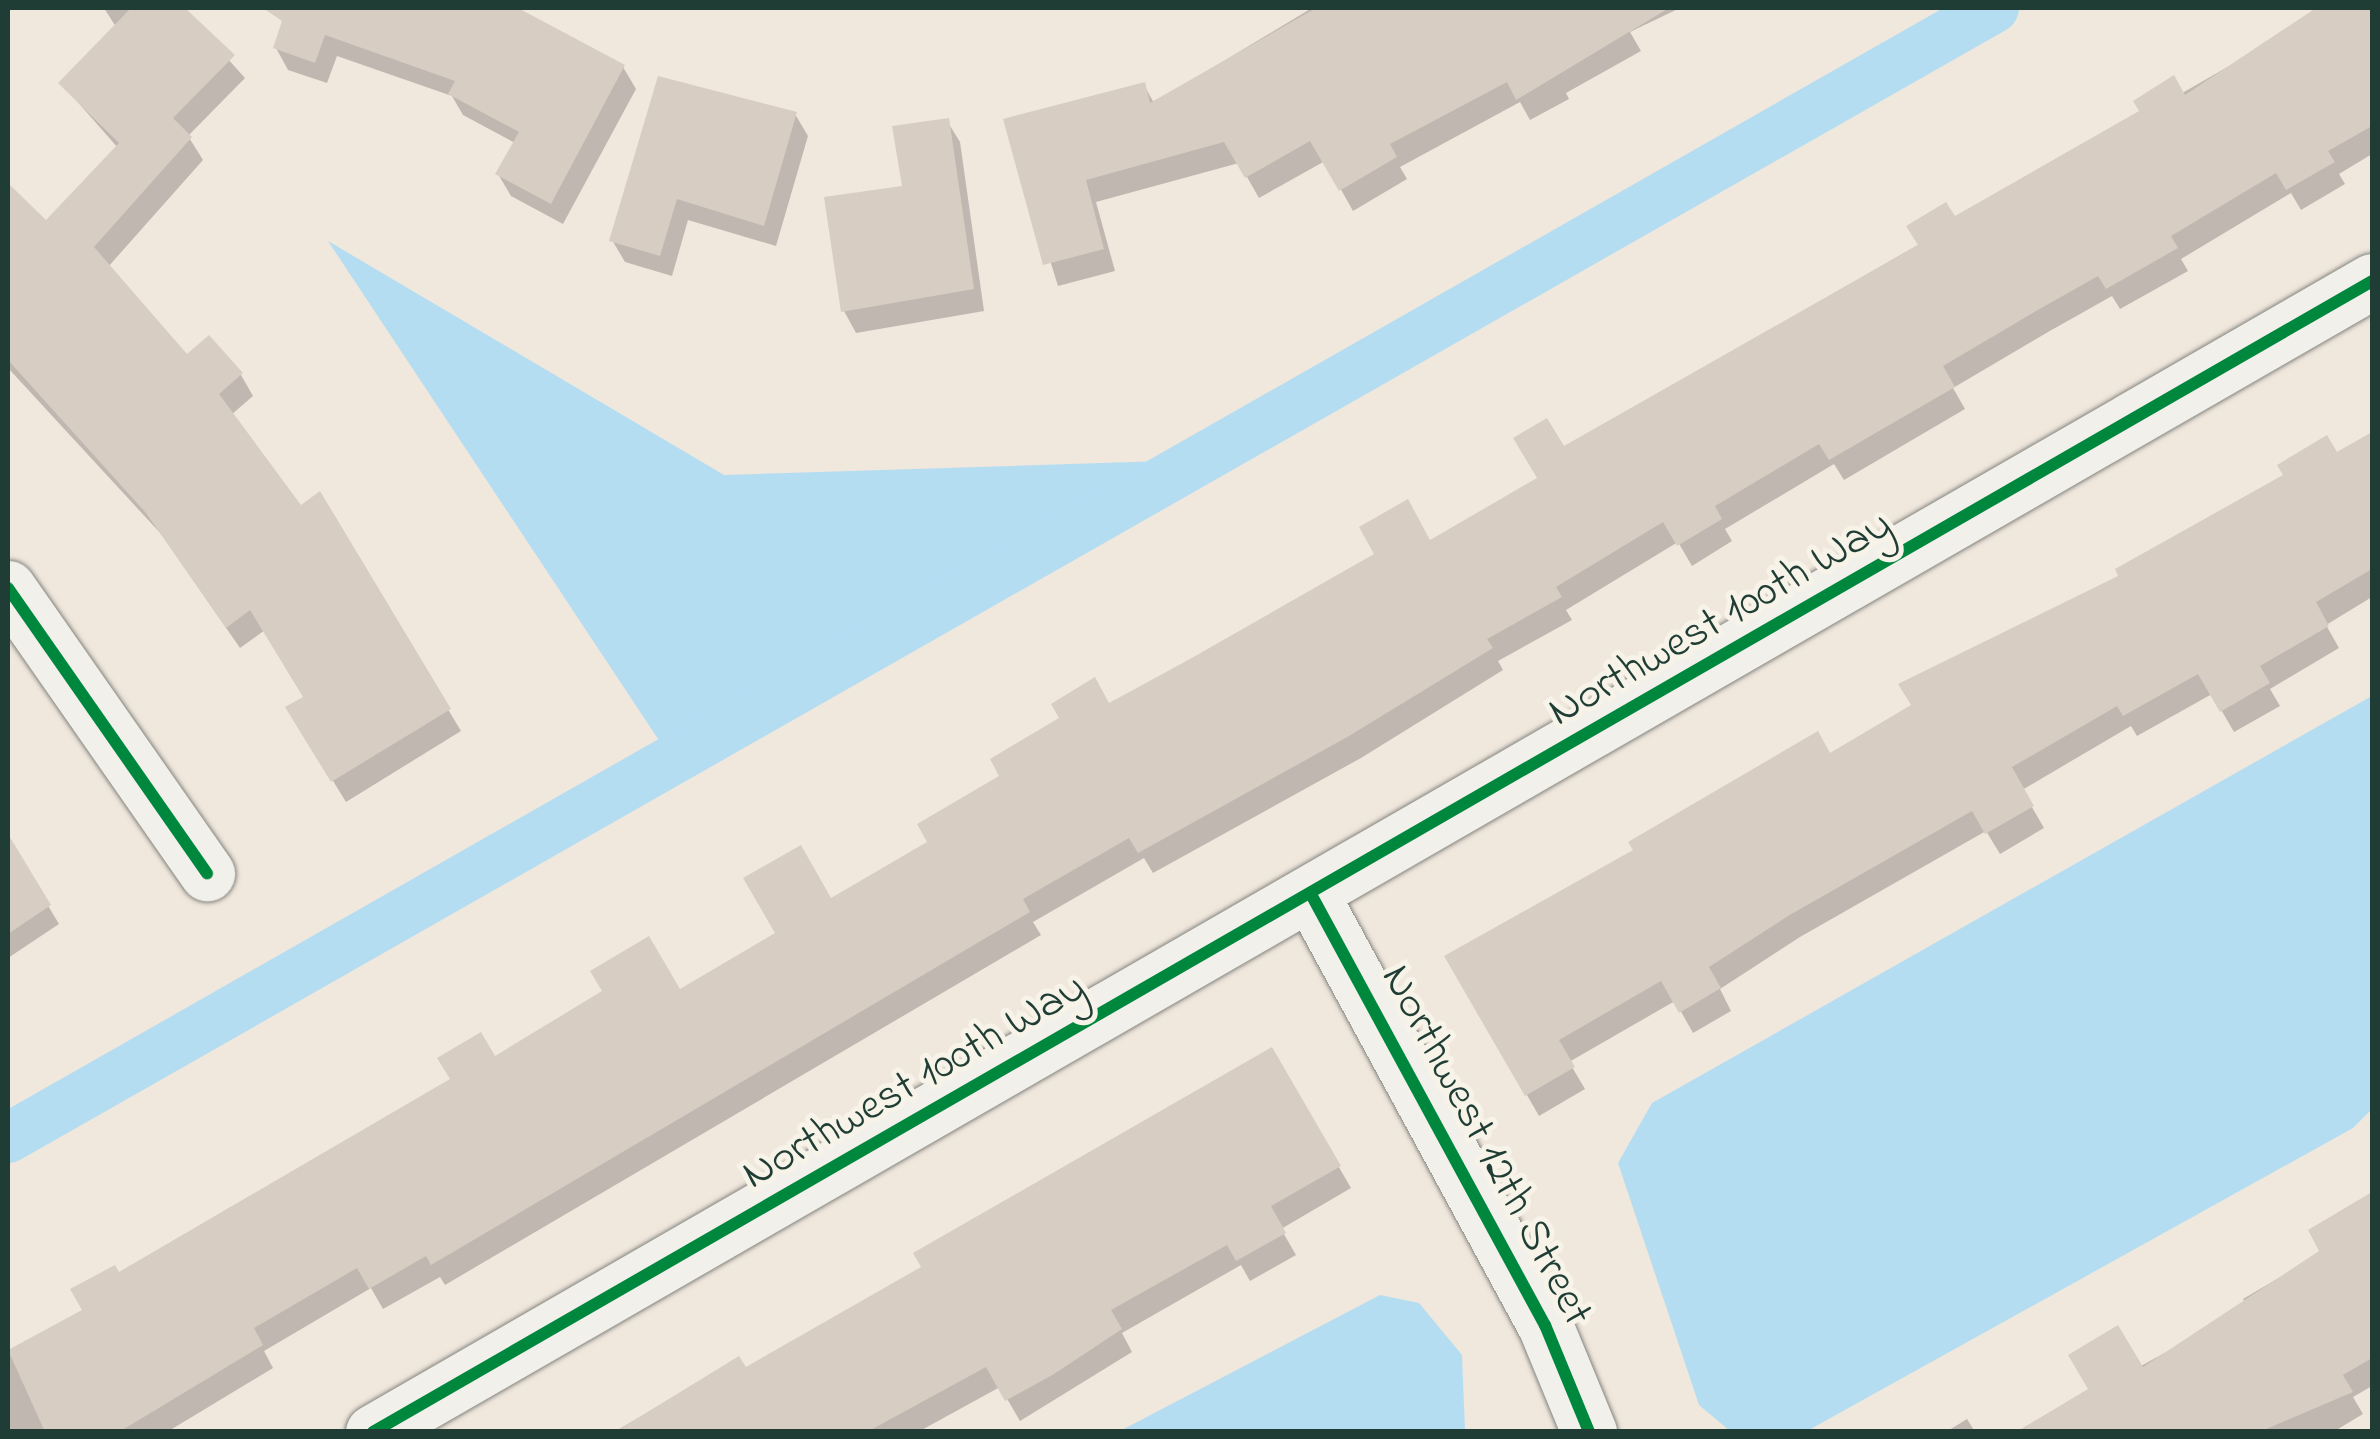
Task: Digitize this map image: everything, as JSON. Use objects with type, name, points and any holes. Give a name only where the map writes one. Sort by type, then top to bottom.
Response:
[{"type":"street","name":"Northwest 100th Way","points":[[373,1432],[1313,898],[2372,281]]},
{"type":"street","points":[[8,588],[207,873]]},
{"type":"street","name":"Northwest 12th Street","points":[[1313,898],[1545,1326],[1589,1432]]},
{"type":"water","points":[[328,241],[724,475],[1195,460],[670,757]]},
{"type":"water","points":[[2372,696],[2372,1109],[2353,1128],[1807,1431],[1730,1431],[1699,1405],[1618,1163],[1652,1103]]},
{"type":"water","points":[[1380,1295],[1419,1303],[1462,1355],[1465,1431],[1120,1431]]},
{"type":"building","points":[[131,8],[185,8],[235,55],[173,118],[192,137],[94,247],[187,354],[209,335],[243,373],[219,394],[301,505],[320,491],[451,709],[331,782],[285,707],[303,697],[250,610],[226,628],[146,513],[8,360],[8,183],[46,220],[119,143],[58,83]]},
{"type":"building","points":[[263,8],[518,8],[625,65],[551,204],[495,174],[519,132],[448,94],[455,81],[325,35],[315,63],[273,48],[282,21]]},
{"type":"building","points":[[1316,8],[1669,8],[1516,100],[1507,82],[1390,144],[1397,157],[1339,191],[1310,141],[1245,178],[1224,142],[1086,180],[1104,249],[1043,265],[1003,119],[1145,82],[1150,103]]},
{"type":"building","points":[[2316,8],[2372,8],[2372,126],[2328,151],[2335,162],[2286,190],[2276,173],[2171,236],[2178,248],[2106,289],[2098,276],[2036,311],[1943,366],[1955,387],[1829,460],[1819,444],[1715,506],[1722,519],[1677,546],[1663,522],[1556,587],[1562,597],[1487,639],[1493,648],[1349,736],[1138,853],[1129,838],[1023,899],[1030,912],[431,1265],[426,1256],[369,1289],[357,1268],[254,1328],[263,1345],[119,1432],[45,1432],[8,1350],[82,1310],[70,1289],[115,1265],[119,1272],[450,1079],[437,1058],[481,1032],[495,1056],[602,991],[590,971],[649,936],[680,989],[775,933],[743,878],[801,845],[831,898],[927,842],[917,824],[999,776],[990,759],[1059,718],[1051,704],[1095,677],[1109,703],[1190,659],[1374,554],[1359,527],[1408,499],[1430,540],[1537,478],[1513,438],[1547,418],[1564,446],[1918,245],[1906,226],[1946,202],[1955,216],[2139,111],[2133,101],[2174,75],[2185,95]]},
{"type":"building","points":[[658,76],[797,112],[764,226],[677,199],[660,256],[609,241]]},
{"type":"building","points":[[949,118],[974,289],[841,312],[824,197],[902,186],[892,126]]},
{"type":"building","points":[[2372,432],[2372,569],[2316,602],[2329,626],[2260,666],[2270,683],[2220,712],[2198,674],[2123,716],[2117,706],[2012,767],[2034,806],[1985,834],[1972,811],[1788,916],[1709,967],[1721,988],[1679,1013],[1661,981],[1559,1040],[1575,1067],[1525,1096],[1444,956],[1633,850],[1628,842],[1818,731],[1830,753],[1911,705],[1898,684],[2118,576],[2115,569],[2283,475],[2277,465],[2327,435],[2337,452]]},
{"type":"building","points":[[8,834],[51,905],[8,934]]},
{"type":"building","points":[[1272,1047],[1341,1166],[1271,1206],[1286,1233],[1236,1261],[1227,1245],[1111,1310],[1122,1329],[1054,1374],[1005,1401],[986,1367],[867,1432],[615,1432],[739,1356],[746,1367],[921,1267],[913,1253]]},
{"type":"building","points":[[2372,1192],[2372,1358],[2343,1375],[2353,1392],[2259,1432],[2016,1432],[2088,1389],[2068,1355],[2118,1325],[2143,1367],[2319,1251],[2308,1230]]},
{"type":"waterway","points":[[8,1138],[1994,8]]},
{"type":"cycle path","points":[[373,1432],[2372,281]]},
{"type":"cycle path","points":[[8,588],[207,873]]},
{"type":"cycle path","points":[[1313,898],[1545,1325],[1589,1432]]}]
